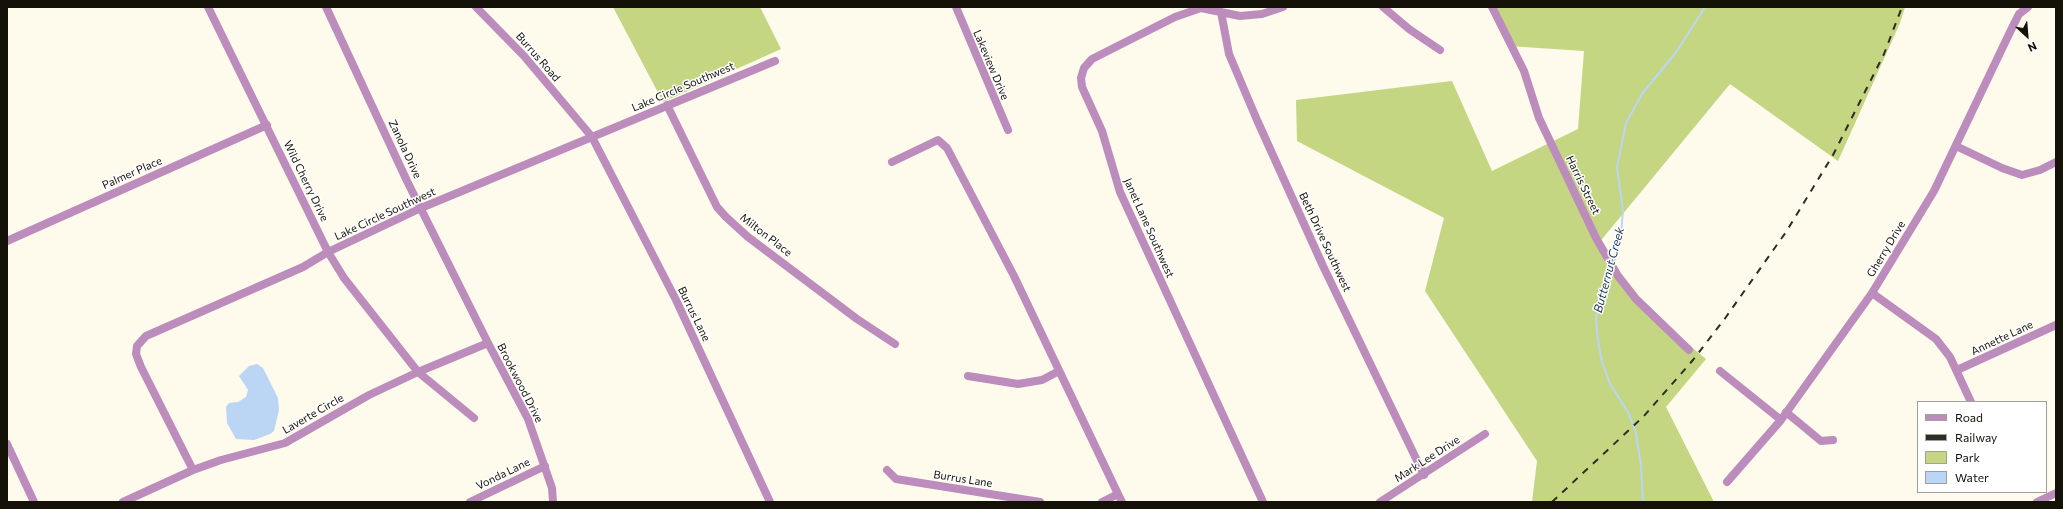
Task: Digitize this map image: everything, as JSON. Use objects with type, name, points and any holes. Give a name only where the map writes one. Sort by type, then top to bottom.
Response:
[{"type":"street","name":"Wild Cherry Drive","points":[[208,7],[328,252],[357,296],[418,372],[474,418]]},
{"type":"street","name":"Zanola Drive","points":[[326,7],[421,208],[488,343]]},
{"type":"street","name":"Burrus Road","points":[[476,7],[524,56],[592,137]]},
{"type":"street","name":"Lakeview Drive","points":[[956,7],[1008,130]]},
{"type":"street","name":"Janet Lane Southwest","points":[[1263,502],[1120,192],[1102,131],[1082,87],[1081,78],[1084,68],[1092,59],[1175,17],[1201,8],[1240,16],[1262,14],[1283,7]]},
{"type":"street","points":[[1383,7],[1409,29],[1440,50]]},
{"type":"street","name":"Harris Street","points":[[1492,7],[1524,71],[1539,118],[1596,238],[1618,276],[1636,300],[1689,350]]},
{"type":"street","name":"Gherry Drive","points":[[1727,482],[1780,420],[1872,293],[1934,191],[2019,14],[2028,7]]},
{"type":"street","name":"Beth Drive Southwest","points":[[1221,12],[1229,54],[1257,120],[1323,266],[1424,475]]},
{"type":"street","name":"Lake Circle Southwest","points":[[193,470],[141,367],[136,354],[137,346],[146,336],[303,267],[328,252],[421,208],[668,104],[775,61]]},
{"type":"street","name":"Milton Place","points":[[668,104],[717,207],[726,217],[748,237],[857,319],[895,344]]},
{"type":"street","name":"Palmer Place","points":[[7,241],[267,125]]},
{"type":"street","name":"Burrus Lane","points":[[592,137],[676,300],[770,502]]},
{"type":"street","points":[[892,162],[938,140],[947,148],[1014,276],[1122,502]]},
{"type":"street","points":[[1956,146],[2002,168],[2022,175],[2040,170],[2056,162]]},
{"type":"street","points":[[1872,293],[1936,339],[1950,357],[1971,401]]},
{"type":"street","name":"Annette Lane","points":[[1957,370],[2056,325]]},
{"type":"street","name":"Laverte Circle","points":[[123,502],[193,470],[221,460],[285,443],[369,395],[418,372],[488,343]]},
{"type":"street","name":"Brookwood Drive","points":[[488,343],[528,419],[552,488],[553,502]]},
{"type":"street","points":[[1720,371],[1780,420]]},
{"type":"street","points":[[968,376],[1018,384],[1042,380],[1059,372]]},
{"type":"street","points":[[1786,412],[1821,440],[1833,440]]},
{"type":"street","name":"Mark Lee Drive","points":[[1380,502],[1424,475],[1485,434]]},
{"type":"street","points":[[7,444],[34,502]]},
{"type":"street","name":"Vonda Lane","points":[[470,502],[545,466]]},
{"type":"street","name":"Burrus Lane","points":[[887,470],[896,479],[1040,502]]},
{"type":"street","points":[[2037,502],[2056,493]]},
{"type":"street","points":[[1102,502],[1118,494]]},
{"type":"green space","points":[[613,7],[760,7],[781,49],[663,102]]},
{"type":"green space","points":[[1490,7],[1905,7],[1900,23],[1838,161],[1730,84],[1598,244],[1655,317],[1706,359],[1666,407],[1714,502],[1532,502],[1537,461],[1425,291],[1444,218],[1297,141],[1296,100],[1452,81],[1492,171],[1578,129],[1584,51],[1509,46]]},
{"type":"water","points":[[257,364],[263,368],[278,398],[279,410],[274,431],[254,440],[236,439],[227,423],[226,407],[229,403],[238,402],[246,397],[248,390],[239,376],[249,366]]},
{"type":"waterway","name":"Butternut Creek","points":[[1614,263],[1621,233],[1623,211],[1617,167],[1626,123],[1642,94],[1677,51],[1705,7]]},
{"type":"waterway","name":"Butternut Creek","points":[[1611,269],[1598,307],[1596,319],[1598,341],[1602,362],[1610,384],[1628,412],[1636,433],[1641,466],[1643,502]]},
{"type":"railway","points":[[1552,502],[1644,416],[1693,360],[1726,317],[1786,232],[1833,155],[1884,54],[1902,7]]}]
